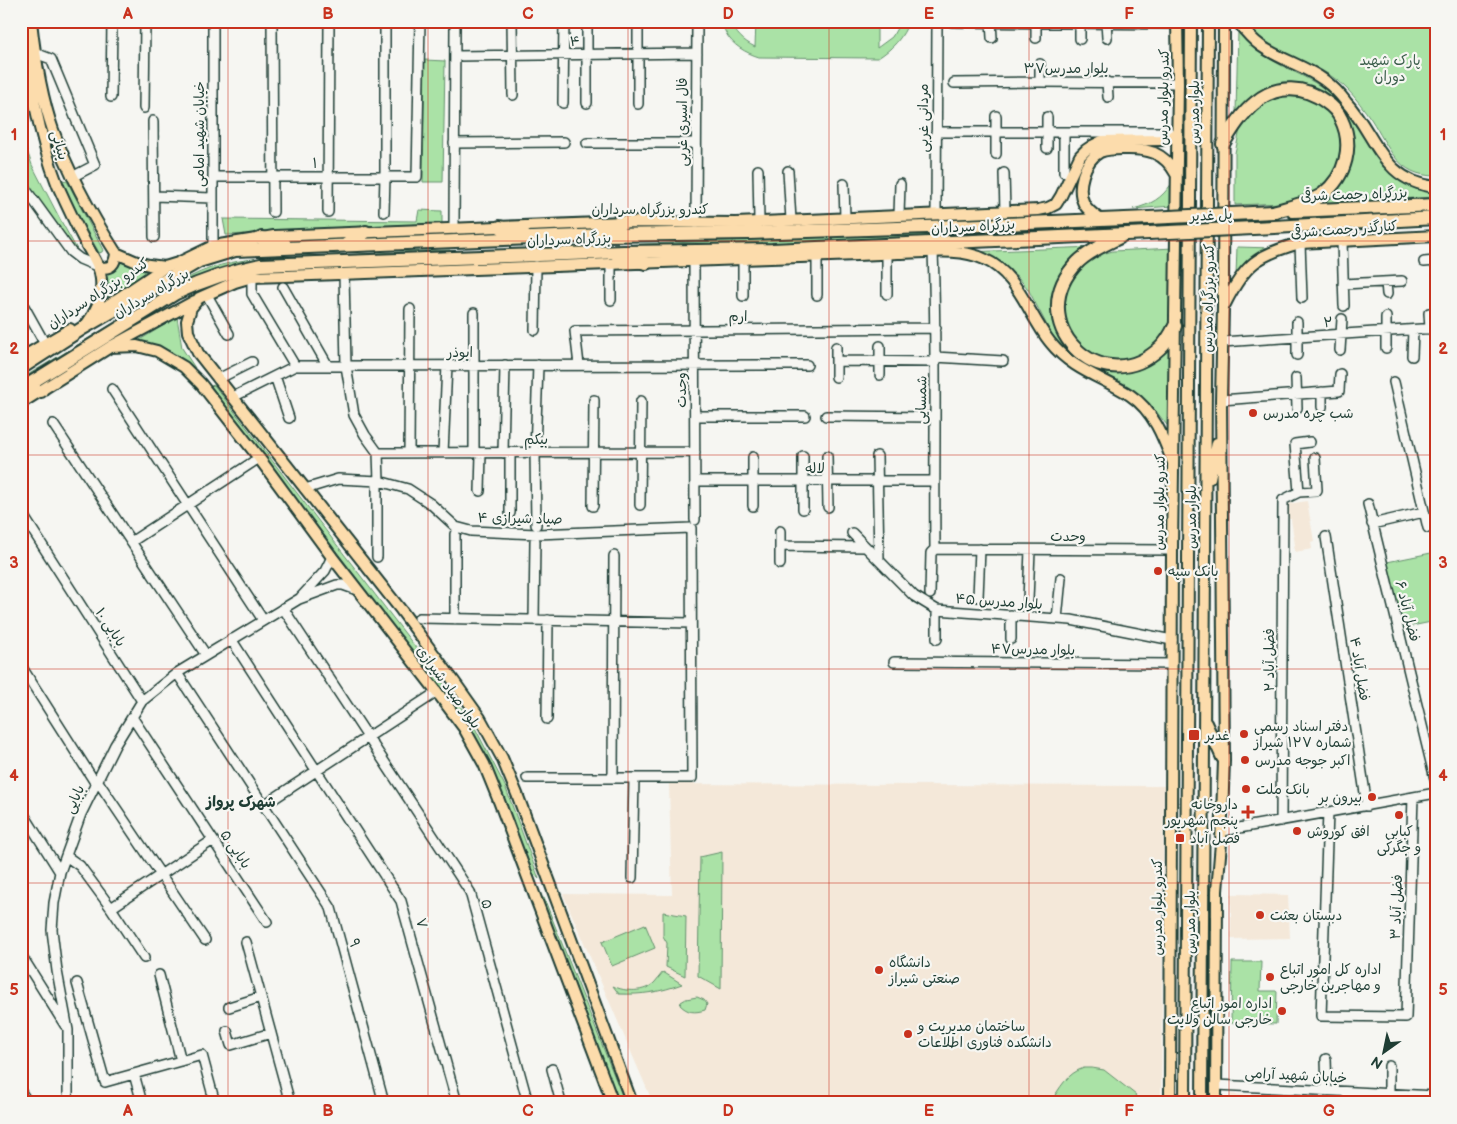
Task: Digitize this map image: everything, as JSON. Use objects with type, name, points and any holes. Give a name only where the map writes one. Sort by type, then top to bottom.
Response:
[{"type":"highway","points":[[1223,144],[1244,113],[1256,101],[1282,89],[1299,89],[1310,92],[1332,106],[1340,117],[1345,130],[1347,154],[1338,178],[1331,187],[1315,198],[1272,212]]},
{"type":"highway","name":"بزرگراه رحمت شرقی","points":[[1272,212],[1436,206]]},
{"type":"highway","name":"پل غدیر","points":[[1149,218],[1272,212]]},
{"type":"highway","name":"بزرگراه سرداران","points":[[21,368],[81,329],[199,261],[236,250],[757,227],[948,227],[1149,218]]},
{"type":"highway","name":"بزرگراه رحمت شرقی","points":[[1274,227],[1436,218]]},
{"type":"highway","points":[[593,235],[624,222]]},
{"type":"highway","points":[[736,223],[757,227]]},
{"type":"highway","points":[[500,227],[531,238]]},
{"type":"highway","name":"پل غدیر","points":[[1149,233],[1274,227]]},
{"type":"highway","points":[[343,245],[366,232]]},
{"type":"highway","name":"بزرگراه سرداران","points":[[21,390],[176,293],[203,280],[238,269],[261,265],[594,253],[772,250],[1149,233]]},
{"type":"highway","points":[[1125,234],[1079,261],[1066,277],[1058,304],[1061,327],[1076,350],[1090,360],[1108,366],[1125,366],[1146,358],[1161,348],[1175,326]]},
{"type":"highway","points":[[262,238],[298,247]]},
{"type":"highway","points":[[466,240],[468,257]]},
{"type":"highway","points":[[738,259],[772,250]]},
{"type":"highway","points":[[594,253],[646,262]]},
{"type":"highway","points":[[252,277],[279,264]]},
{"type":"highway","points":[[63,334],[81,329]]},
{"type":"highway","points":[[21,390],[40,391]]},
{"type":"main road","name":"بنیانی","points":[[24,21],[36,111],[58,184],[70,213],[99,268]]},
{"type":"main road","name":"بنیانی","points":[[31,21],[46,109],[53,129],[72,177],[116,253]]},
{"type":"main road","name":"بلوار مدرس","points":[[1184,1099],[1191,21]]},
{"type":"main road","name":"بلوار مدرس","points":[[1202,1103],[1208,21]]},
{"type":"main road","name":"کندرو بزرگراه مدرس","points":[[1221,425],[1224,21]]},
{"type":"main road","points":[[1237,21],[1260,46],[1325,81],[1347,103],[1382,156],[1404,178],[1418,184],[1436,187]]},
{"type":"main road","name":"کندرو بلوار مدرس","points":[[1170,1103],[1172,550],[1176,174],[1174,130],[1178,83],[1177,22]]},
{"type":"main road","points":[[757,227],[791,220],[1005,212],[1048,208],[1056,204],[1080,156],[1092,146],[1102,141],[1162,140],[1170,138],[1191,70]]},
{"type":"main road","points":[[1101,220],[1088,210],[1083,202],[1081,192],[1083,176],[1087,166],[1100,152],[1113,149],[1138,149],[1155,152],[1171,164],[1176,174]]},
{"type":"main road","points":[[58,184],[60,179],[65,176],[72,177]]},
{"type":"main road","name":"کندرو بزرگراه سرداران","points":[[21,358],[63,334],[165,267],[178,263],[213,246],[262,238],[454,228],[624,222],[736,223]]},
{"type":"main road","name":"کنارگذر رحمت شرقی","points":[[1223,308],[1237,280],[1250,264],[1269,253],[1300,243],[1436,236]]},
{"type":"main road","points":[[21,402],[110,347],[203,297],[252,277],[961,252],[984,259],[1003,272],[1017,288],[1050,342],[1064,357],[1080,369],[1131,395],[1140,403],[1152,417],[1161,432],[1173,463]]},
{"type":"main road","points":[[81,329],[94,314],[101,295],[99,268],[111,267],[115,262],[116,253],[137,262],[165,267]]},
{"type":"main road","name":"بلوار صیاد شیرازی","points":[[203,297],[191,308],[187,321],[188,332],[198,353],[401,610],[480,718],[506,767],[632,1103]]},
{"type":"main road","name":"بلوار صیاد شیرازی","points":[[110,347],[137,346],[157,351],[184,367],[201,384],[464,728],[484,764],[499,801],[613,1103]]},
{"type":"main road","points":[[201,384],[202,379],[207,374],[216,376]]},
{"type":"main road","points":[[1205,499],[1221,425]]},
{"type":"main road","points":[[1216,1103],[1217,891],[1222,830],[1224,761],[1221,425]]},
{"type":"main road","points":[[1188,532],[1205,532]]},
{"type":"main road","points":[[1172,702],[1187,702]]},
{"type":"main road","points":[[1204,720],[1224,761]]},
{"type":"main road","points":[[530,886],[548,879]]},
{"type":"main road","points":[[1171,881],[1186,882]]},
{"type":"main road","points":[[1204,911],[1217,891]]},
{"type":"street","points":[[111,97],[112,21]]},
{"type":"street","points":[[144,108],[145,21]]},
{"type":"street","name":"خیابان شهید امامی","points":[[213,21],[213,246]]},
{"type":"street","points":[[272,21],[273,212]]},
{"type":"street","points":[[328,212],[330,21]]},
{"type":"street","points":[[384,212],[385,21]]},
{"type":"street","name":"۱","points":[[213,177],[417,177],[420,21]]},
{"type":"street","points":[[454,228],[455,21]]},
{"type":"street","points":[[512,21],[513,95]]},
{"type":"street","points":[[563,103],[564,21]]},
{"type":"street","points":[[587,21],[587,103]]},
{"type":"street","points":[[638,21],[638,104]]},
{"type":"street","name":"فال اسیری غربی","points":[[696,223],[697,21]]},
{"type":"street","name":"مردانی غربی","points":[[936,214],[937,21]]},
{"type":"street","points":[[952,22],[1177,22]]},
{"type":"street","points":[[992,22],[992,38]]},
{"type":"street","points":[[1036,22],[1036,38]]},
{"type":"street","points":[[1080,22],[1080,39]]},
{"type":"street","points":[[1106,22],[1107,38]]},
{"type":"street","points":[[35,53],[52,59],[95,164],[72,177]]},
{"type":"street","name":"۴","points":[[454,56],[697,53]]},
{"type":"street","points":[[1040,64],[1040,82]]},
{"type":"street","points":[[1107,82],[1108,97]]},
{"type":"street","name":"بلوار مدرس۳۷","points":[[954,83],[1178,83]]},
{"type":"street","points":[[996,116],[996,154]]},
{"type":"street","points":[[1047,117],[1048,148]]},
{"type":"street","points":[[153,121],[154,237]]},
{"type":"street","points":[[936,132],[1174,130]]},
{"type":"street","points":[[1064,132],[1064,172]]},
{"type":"street","points":[[454,142],[564,142]]},
{"type":"street","points":[[587,143],[696,143]]},
{"type":"street","points":[[757,227],[758,170]]},
{"type":"street","points":[[788,170],[791,220]]},
{"type":"street","points":[[1004,173],[1005,212]]},
{"type":"street","points":[[21,183],[71,252],[80,259],[99,268]]},
{"type":"street","points":[[844,184],[845,218]]},
{"type":"street","points":[[899,215],[900,184]]},
{"type":"street","points":[[154,196],[213,198]]},
{"type":"street","points":[[1342,241],[1344,306]]},
{"type":"street","points":[[1300,243],[1302,298]]},
{"type":"street","name":"شمسایی","points":[[933,252],[936,328],[934,417],[935,549]]},
{"type":"street","points":[[887,254],[887,294]]},
{"type":"street","points":[[817,256],[817,295]]},
{"type":"street","points":[[738,259],[743,296]]},
{"type":"street","name":"وحدت","points":[[634,778],[692,778],[691,623],[695,481],[694,261]]},
{"type":"street","points":[[1424,262],[1436,261]]},
{"type":"street","points":[[611,264],[611,300]]},
{"type":"street","points":[[535,330],[536,266]]},
{"type":"street","points":[[344,274],[346,366],[354,415],[378,453],[377,557]]},
{"type":"street","points":[[252,277],[252,294],[295,366]]},
{"type":"street","points":[[1343,284],[1402,281]]},
{"type":"street","points":[[1386,282],[1387,294]]},
{"type":"street","points":[[283,287],[328,366]]},
{"type":"street","points":[[203,297],[229,334]]},
{"type":"street","points":[[21,301],[45,344]]},
{"type":"street","points":[[409,453],[410,309]]},
{"type":"street","points":[[474,313],[473,365],[480,491]]},
{"type":"street","points":[[1429,313],[1433,329]]},
{"type":"street","points":[[1386,317],[1386,348]]},
{"type":"street","points":[[1340,350],[1342,320]]},
{"type":"street","points":[[1297,322],[1297,355]]},
{"type":"street","name":"ارم","points":[[579,365],[575,331],[936,328]]},
{"type":"street","name":"۲","points":[[1222,342],[1433,329]]},
{"type":"street","points":[[1412,356],[1413,330]]},
{"type":"street","points":[[880,346],[880,375]]},
{"type":"street","points":[[836,347],[836,377]]},
{"type":"street","points":[[836,361],[935,359],[1003,361]]},
{"type":"street","points":[[216,376],[252,362]]},
{"type":"street","points":[[443,453],[447,365]]},
{"type":"street","points":[[505,365],[510,513]]},
{"type":"street","points":[[536,525],[535,452],[538,365]]},
{"type":"street","name":"ابوذر","points":[[233,397],[295,366],[807,365]]},
{"type":"street","points":[[1221,400],[1339,391],[1340,374]]},
{"type":"street","points":[[275,376],[289,418]]},
{"type":"street","points":[[1296,378],[1297,408]]},
{"type":"street","points":[[1394,382],[1428,528]]},
{"type":"street","points":[[112,389],[263,620]]},
{"type":"street","points":[[1322,392],[1322,407]]},
{"type":"street","points":[[594,400],[594,506]]},
{"type":"street","points":[[640,504],[641,400]]},
{"type":"street","points":[[695,416],[805,416]]},
{"type":"street","points":[[826,416],[934,417]]},
{"type":"street","points":[[53,424],[206,655]]},
{"type":"street","points":[[1310,442],[1295,444],[1299,492],[1318,490],[1315,458]]},
{"type":"street","name":"بیکم","points":[[378,453],[695,452]]},
{"type":"street","points":[[803,456],[803,509]]},
{"type":"street","points":[[827,456],[828,507]]},
{"type":"street","points":[[877,456],[879,560]]},
{"type":"street","points":[[752,506],[753,457]]},
{"type":"street","points":[[131,542],[259,458]]},
{"type":"street","name":"صیاد شیرازی ۴","points":[[305,489],[338,480],[378,481],[408,490],[431,504],[456,527],[471,531],[536,534],[693,524]]},
{"type":"street","name":"لاله","points":[[695,481],[934,481]]},
{"type":"street","name":"فضل آباد ۲","points":[[1281,821],[1284,500],[1299,492]]},
{"type":"street","name":"فضل آباد ۶","points":[[1368,504],[1436,783]]},
{"type":"street","name":"بابایی ۱۰","points":[[21,512],[142,701]]},
{"type":"street","points":[[1372,524],[1424,512]]},
{"type":"street","points":[[780,532],[780,564]]},
{"type":"street","name":"۴۵ بلوار مدرس","points":[[852,533],[914,596],[937,610],[1071,620],[1172,640]]},
{"type":"street","points":[[455,534],[455,618]]},
{"type":"street","name":"فضل آباد ۴","points":[[1326,537],[1367,806]]},
{"type":"street","points":[[534,620],[535,540]]},
{"type":"street","points":[[780,546],[866,547]]},
{"type":"street","points":[[930,594],[931,553],[935,549]]},
{"type":"street","name":"وحدت","points":[[935,549],[1172,550]]},
{"type":"street","points":[[978,597],[980,549]]},
{"type":"street","points":[[1028,600],[1030,550]]},
{"type":"street","points":[[613,778],[614,556]]},
{"type":"street","name":"بابایی","points":[[299,599],[326,571],[332,557]]},
{"type":"street","points":[[1057,619],[1061,578]]},
{"type":"street","name":"بابایی","points":[[68,1103],[68,1030],[57,971],[52,930],[54,904],[60,872],[81,814],[114,745],[142,701],[177,673],[299,599],[337,585],[357,590]]},
{"type":"street","name":"۵","points":[[283,608],[470,892],[528,1103]]},
{"type":"street","points":[[937,610],[937,639]]},
{"type":"street","points":[[1011,639],[1012,615]]},
{"type":"street","points":[[419,618],[691,623]]},
{"type":"street","points":[[547,719],[548,620]]},
{"type":"street","name":"۷","points":[[231,639],[401,900],[457,1103]]},
{"type":"street","name":"بلوار مدرس۴۷","points":[[894,662],[1172,664]]},
{"type":"street","points":[[21,666],[96,782],[205,940]]},
{"type":"street","name":"۹","points":[[177,673],[331,908],[384,1103]]},
{"type":"street","points":[[264,805],[438,692]]},
{"type":"street","name":"بابایی ۵","points":[[132,717],[267,922]]},
{"type":"street","points":[[527,778],[634,778],[632,878]]},
{"type":"street","points":[[1222,830],[1436,793]]},
{"type":"street","name":"فضل آباد ۳","points":[[1328,812],[1321,1016],[1406,1017],[1414,797]]},
{"type":"street","points":[[21,810],[60,872]]},
{"type":"street","points":[[111,908],[213,840]]},
{"type":"street","points":[[66,856],[80,866],[144,958]]},
{"type":"street","points":[[246,942],[290,1103]]},
{"type":"street","points":[[21,955],[68,1030]]},
{"type":"street","points":[[159,975],[181,1061]]},
{"type":"street","points":[[77,983],[105,1082],[202,1056],[215,1103]]},
{"type":"street","points":[[230,1007],[261,996]]},
{"type":"street","points":[[227,1031],[230,1045],[271,1033]]},
{"type":"street","points":[[1326,1059],[1327,1091]]},
{"type":"street","points":[[1388,1094],[1389,1066]]},
{"type":"street","points":[[552,1069],[561,1103]]},
{"type":"street","points":[[134,1074],[142,1103]]},
{"type":"street","name":"خیابان شهید آرامی","points":[[1216,1085],[1436,1096]]},
{"type":"street","points":[[21,1092],[28,1103]]},
{"type":"shaded area","points":[[1307,501],[1314,541],[1311,542],[1312,549],[1295,552],[1291,519],[1288,519],[1288,504]]},
{"type":"shaded area","name":"دانشگاه صنعتی شیراز","points":[[669,784],[1164,786],[1161,1103],[733,1103],[729,1096],[694,1103],[653,1103],[563,894],[672,895]]},
{"type":"shaded area","name":"دبستان بعثت","points":[[1231,894],[1288,895],[1290,938],[1231,939]]},
{"type":"shaded area","points":[[1230,1094],[1296,1098],[1295,1103],[1230,1103]]},
{"type":"green space","points":[[722,21],[730,21],[740,37],[755,47],[756,21],[877,21],[877,48],[892,37],[901,21],[909,21],[904,33],[888,51],[878,58],[759,57],[744,51],[736,45],[725,32]]},
{"type":"green space","name":"پارک شهید دوران","points":[[1242,21],[1436,21],[1436,176],[1423,175],[1403,165],[1389,149],[1360,104],[1338,81],[1320,69],[1266,45]]},
{"type":"green space","points":[[1238,31],[1251,45],[1263,54],[1329,92],[1347,111],[1392,173],[1416,188],[1436,194],[1436,197],[1314,203],[1322,200],[1351,139],[1313,88],[1252,99],[1236,112]]},
{"type":"green space","points":[[425,60],[445,61],[443,182],[423,182]]},
{"type":"green space","points":[[1300,94],[1322,105],[1334,117],[1338,125],[1342,142],[1340,161],[1329,182],[1310,196],[1283,203],[1235,205],[1235,153],[1240,129],[1250,112],[1274,96]]},
{"type":"green space","points":[[25,145],[32,165],[79,253],[74,252],[21,176],[21,148]]},
{"type":"green space","points":[[63,180],[67,181],[103,250],[102,252],[99,253],[60,184]]},
{"type":"green space","points":[[1172,183],[1173,206],[1133,209],[1156,200]]},
{"type":"green space","points":[[419,210],[442,211],[442,225],[226,235],[223,219],[417,221]]},
{"type":"green space","points":[[1150,229],[912,239],[516,250],[943,233]]},
{"type":"green space","points":[[1094,247],[1056,291],[1071,350],[1134,369],[1154,360],[1172,342],[1171,430],[1155,410],[1142,399],[1067,354],[1052,335],[1028,289],[1017,276],[995,261],[968,252]]},
{"type":"green space","points":[[1237,247],[1273,248],[1251,258],[1236,276]]},
{"type":"green space","points":[[1174,248],[1170,326],[1161,340],[1145,354],[1121,361],[1098,358],[1084,350],[1071,335],[1063,312],[1068,283],[1087,261],[1098,255],[1113,251]]},
{"type":"green space","points":[[450,250],[450,252],[291,261],[193,279],[21,385],[21,379],[191,277],[210,268],[252,259],[273,257]]},
{"type":"green space","points":[[119,260],[138,270],[149,272],[109,300],[102,271]]},
{"type":"green space","points":[[177,317],[182,348],[195,368],[163,348],[138,341]]},
{"type":"green space","points":[[214,385],[474,726],[505,786],[539,879],[530,870],[514,825],[487,761],[446,696],[211,386]]},
{"type":"green space","points":[[1436,552],[1436,621],[1402,628],[1387,562]]},
{"type":"green space","points":[[722,852],[721,989],[698,976],[700,857]]},
{"type":"green space","points":[[544,898],[625,1103],[620,1103],[590,1030],[541,899]]},
{"type":"green space","points":[[663,912],[686,916],[685,976],[666,967],[667,943],[663,936]]},
{"type":"green space","points":[[645,924],[655,948],[612,966],[602,942]]},
{"type":"green space","points":[[1232,962],[1261,962],[1260,991],[1277,991],[1276,1024],[1231,1023]]},
{"type":"green space","points":[[663,972],[682,984],[659,991],[636,994],[619,994],[613,986],[629,990],[640,990],[651,986]]},
{"type":"green space","points":[[697,997],[704,1000],[707,1004],[705,1010],[692,1012],[680,1005],[686,999]]},
{"type":"green space","points":[[1084,1068],[1104,1070],[1136,1095],[1130,1103],[1050,1103],[1068,1077]]},
{"type":"place","name":"شب چره مدرس","points":[[1253,413]]},
{"type":"place","name":"بانک سپه","points":[[1158,571]]},
{"type":"place","name":"دفتر اسناد رسمی شماره ۱۲۷ شیراز","points":[[1244,734]]},
{"type":"place","name":"غدیر","points":[[1194,735]]},
{"type":"place","name":"اکبر جوجه مدرس","points":[[1245,760]]},
{"type":"place","name":"بانک ملت","points":[[1246,789]]},
{"type":"place","name":"بیرون بر","points":[[1372,797]]},
{"type":"place","name":"داروخانه پنجم شهریور","points":[[1248,812]]},
{"type":"place","name":"کبابی و جگرکی","points":[[1399,815]]},
{"type":"place","name":"افق کوروش","points":[[1297,831]]},
{"type":"place","name":"فصل آباد","points":[[1180,838]]},
{"type":"place","name":"دبستان بعثت","points":[[1260,915]]},
{"type":"place","name":"دانشگاه صنعتی شیراز","points":[[879,970]]},
{"type":"place","name":"اداره کل امور اتباع و مهاجرین خارجی","points":[[1270,977]]},
{"type":"place","name":"اداره امور اتباع خارجی سالن ولایت","points":[[1282,1011]]},
{"type":"place","name":"ساختمان مدیریت و دانشکده فناوری اطلاعات","points":[[908,1034]]},
{"type":"district","name":"شهرک پرواز","points":[[241,802]]}]
